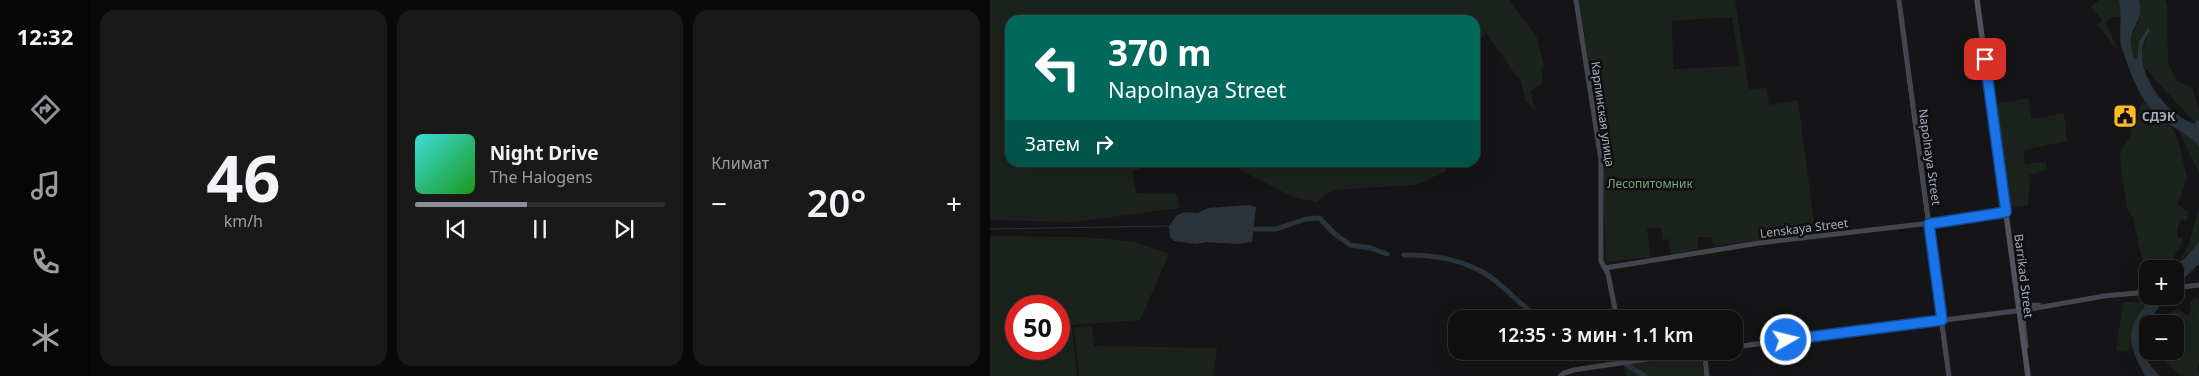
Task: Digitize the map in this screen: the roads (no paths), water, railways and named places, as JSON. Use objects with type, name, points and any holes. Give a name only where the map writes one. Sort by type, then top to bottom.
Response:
[{"type":"main road","name":"Barrikad Street","points":[[1977,0],[2028,376]]},
{"type":"street","name":"Карпинская улица","points":[[1576,0],[1601,160],[1601,261],[1605,268],[1615,310]]},
{"type":"street","name":"Napolnaya Street","points":[[1899,0],[1949,376]]},
{"type":"street","name":"Lenskaya Street","points":[[1605,268],[1759,243],[1929,224],[2006,212]]},
{"type":"street","points":[[2184,287],[2199,285]]},
{"type":"street","points":[[2016,294],[2021,301],[2031,306],[2139,293]]},
{"type":"street","points":[[1743,346],[2031,309],[2072,301]]},
{"type":"street","points":[[2025,357],[2026,340],[2023,318],[2031,309]]},
{"type":"street","points":[[1562,374],[1640,360]]},
{"type":"street","points":[[1705,360],[1707,376]]},
{"type":"waterway","points":[[1255,229],[1276,229],[1306,219],[1319,218],[1335,234],[1350,245],[1371,248],[1387,254]]},
{"type":"waterway","points":[[990,229],[1169,226]]},
{"type":"waterway","points":[[1404,255],[1448,259],[1480,270],[1496,281],[1528,310]]},
{"type":"waterway","points":[[1624,363],[1645,376]]},
{"type":"tram line","points":[[1897,0],[1947,376]]},
{"type":"place","name":"СДЭК","points":[[2125,116]]},
{"type":"park label","name":"Лесопитомник","points":[[1650,183]]}]
